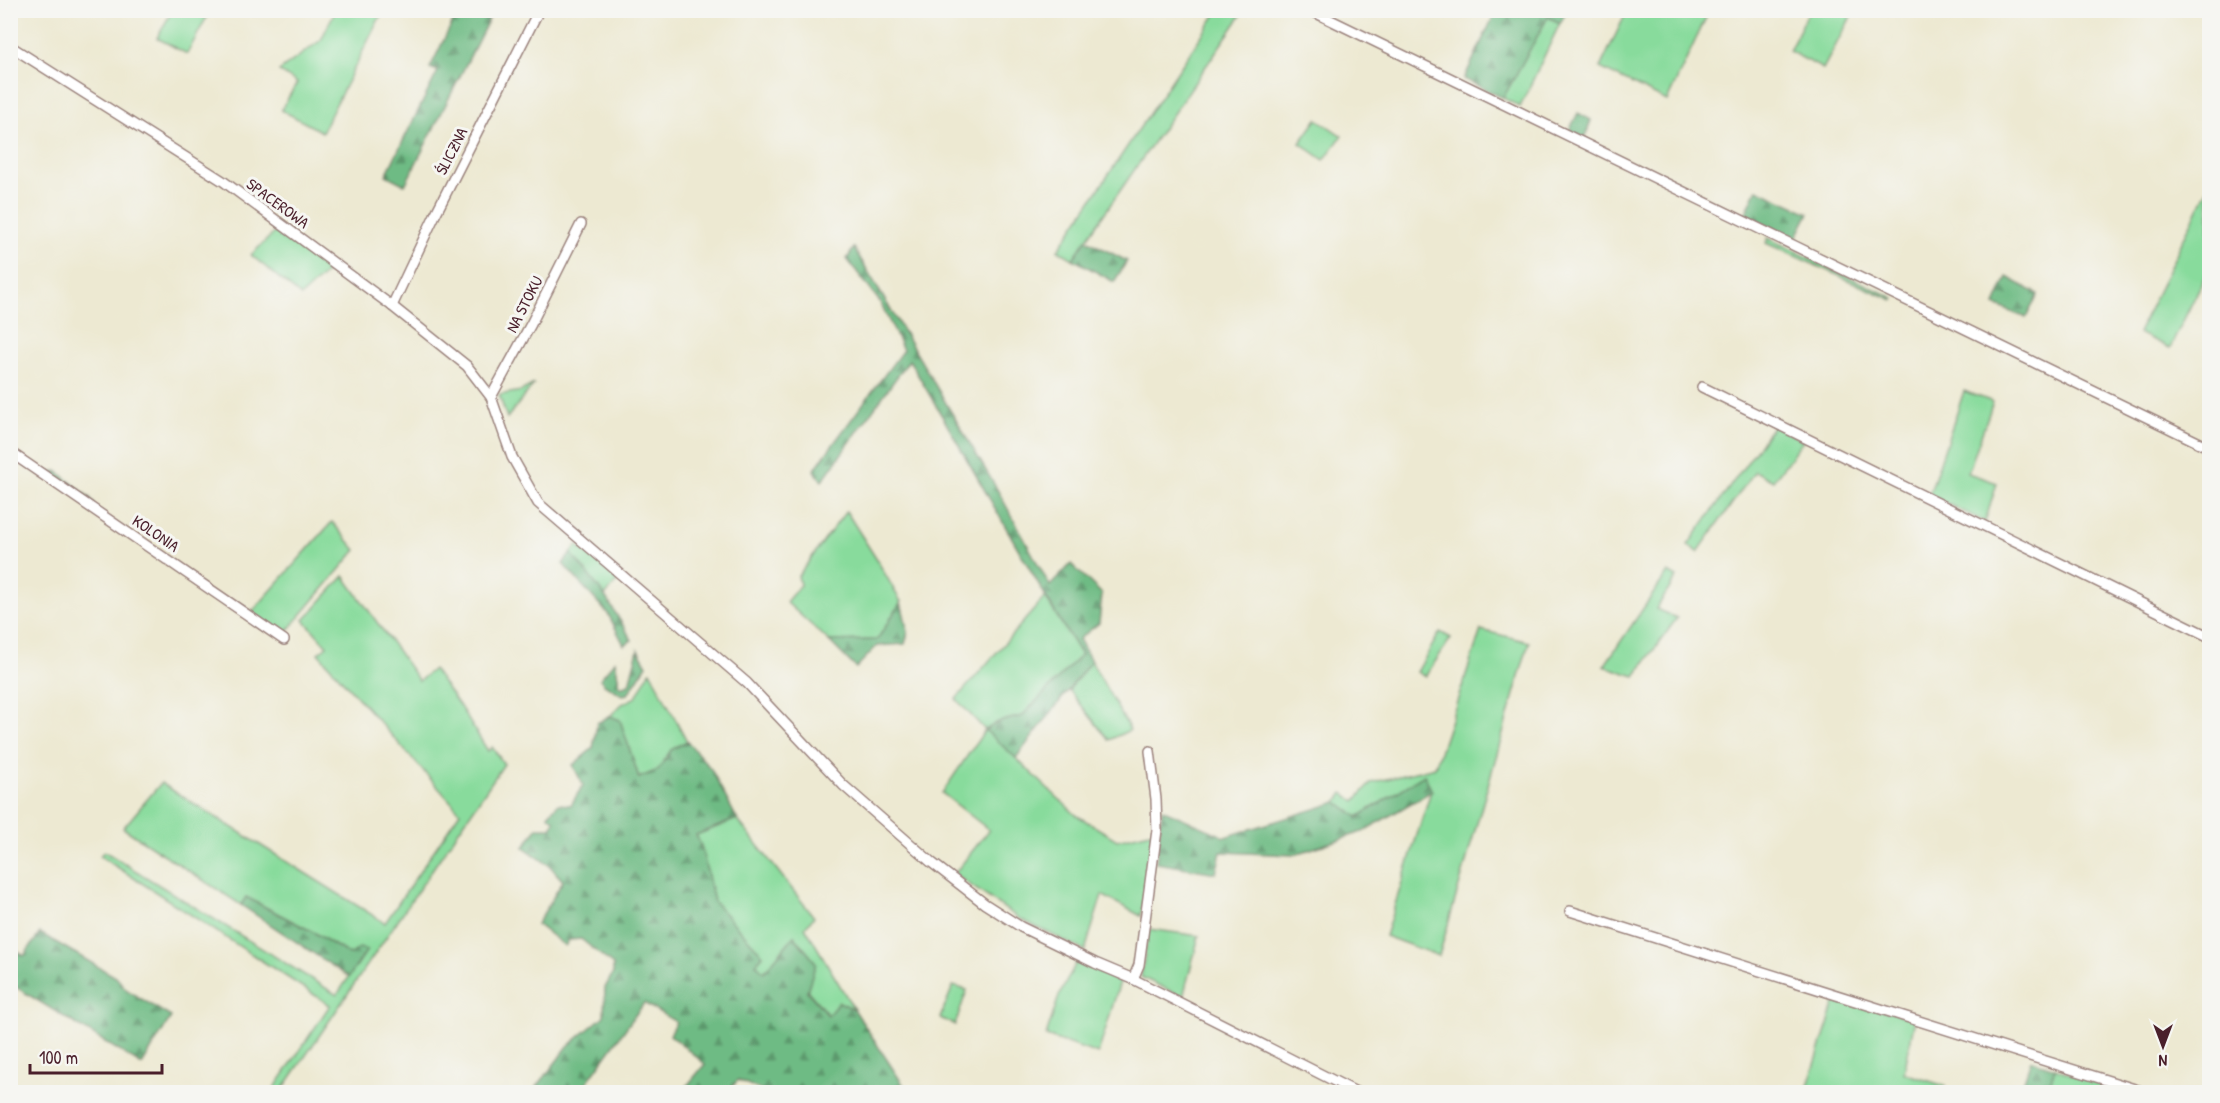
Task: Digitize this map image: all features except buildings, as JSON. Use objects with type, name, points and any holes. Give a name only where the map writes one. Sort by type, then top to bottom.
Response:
[{"type":"street","name":"ŚLICZNA","points":[[392,306],[435,215],[539,10]]},
{"type":"street","points":[[1310,10],[2210,448]]},
{"type":"street","name":"SPACEROWA","points":[[10,46],[223,181],[392,306],[467,366],[491,397],[512,457],[538,502],[747,683],[843,785],[931,862],[985,904],[1021,927],[1133,979],[1356,1092]]},
{"type":"street","name":"NA STOKU","points":[[491,397],[581,224]]},
{"type":"street","points":[[1702,387],[2210,637]]},
{"type":"street","name":"KOLONIA","points":[[10,452],[284,640]]},
{"type":"street","points":[[1133,979],[1139,964],[1157,830],[1150,751]]},
{"type":"street","points":[[1570,911],[2144,1092]]},
{"type":"green space","points":[[172,11],[210,11],[187,54],[157,38]]},
{"type":"green space","points":[[335,11],[383,11],[322,132],[281,110],[297,83],[279,71],[321,40]]},
{"type":"green space","points":[[458,11],[493,11],[405,185],[386,175],[438,71],[430,68]]},
{"type":"green space","points":[[1218,11],[1244,11],[1073,259],[1058,250]]},
{"type":"green space","points":[[1496,11],[1567,11],[1560,23],[1548,17],[1503,98],[1464,79]]},
{"type":"green space","points":[[1627,11],[1709,11],[1667,101],[1600,68]]},
{"type":"green space","points":[[1809,11],[1854,11],[1823,69],[1789,51]]},
{"type":"green space","points":[[1548,17],[1560,23],[1520,107],[1503,98]]},
{"type":"green space","points":[[1578,113],[1591,120],[1585,138],[1569,131]]},
{"type":"green space","points":[[1317,119],[1342,136],[1324,160],[1300,143]]},
{"type":"green space","points":[[2209,186],[2209,268],[2170,348],[2138,333]]},
{"type":"green space","points":[[1757,189],[1809,213],[1795,240],[1745,215]]},
{"type":"green space","points":[[275,232],[329,270],[301,296],[251,255]]},
{"type":"green space","points":[[1768,238],[1894,298],[1893,300],[1766,243]]},
{"type":"green space","points":[[1086,240],[1127,261],[1114,282],[1073,259]]},
{"type":"green space","points":[[854,248],[997,489],[1050,586],[1071,564],[1102,594],[1099,623],[1079,639],[1091,661],[1016,758],[985,730],[998,722],[1022,716],[1081,655],[909,360],[822,481],[814,470],[903,350],[880,302],[847,259]]},
{"type":"green space","points":[[2007,277],[2038,294],[2026,318],[1995,305]]},
{"type":"green space","points":[[534,384],[507,418],[499,395],[521,391]]},
{"type":"green space","points":[[1964,391],[1993,402],[1968,473],[1997,483],[1985,522],[1929,495]]},
{"type":"green space","points":[[1774,425],[1803,441],[1773,481],[1755,471],[1698,552],[1688,545]]},
{"type":"green space","points":[[57,471],[90,498],[95,506],[49,472]]},
{"type":"green space","points":[[846,511],[901,602],[877,640],[829,641],[786,602],[800,585],[798,576]]},
{"type":"green space","points":[[332,522],[356,550],[284,635],[251,613]]},
{"type":"green space","points":[[577,545],[618,580],[605,596],[571,553]]},
{"type":"green space","points":[[571,553],[605,596],[632,640],[624,645],[608,614],[563,564]]},
{"type":"green space","points":[[1668,572],[1677,577],[1656,609],[1677,618],[1635,676],[1604,666]]},
{"type":"green space","points":[[344,576],[419,681],[433,669],[488,751],[492,747],[504,764],[281,1092],[272,1092],[330,1005],[100,856],[104,851],[337,995],[367,950],[350,955],[315,933],[246,897],[241,905],[123,828],[161,783],[385,923],[460,812],[318,653],[327,646],[304,620]]},
{"type":"green space","points":[[1045,597],[1081,655],[1022,716],[998,722],[986,730],[1076,815],[1117,840],[1154,831],[1141,916],[1102,895],[1085,951],[1020,919],[954,874],[989,830],[942,793],[985,730],[956,699]]},
{"type":"green space","points":[[901,602],[908,632],[905,644],[877,646],[856,668],[829,641],[877,640]]},
{"type":"green space","points":[[1481,630],[1529,642],[1439,956],[1385,936],[1431,791],[1425,775],[1358,817],[1337,802],[1343,793],[1355,801],[1371,783],[1435,767]]},
{"type":"green space","points":[[1440,632],[1451,638],[1425,677],[1417,672]]},
{"type":"green space","points":[[638,650],[647,665],[628,694],[622,695],[604,684],[600,679],[615,661],[620,687],[629,684]]},
{"type":"green space","points":[[1091,661],[1130,730],[1109,740],[1069,690]]},
{"type":"green space","points":[[650,671],[687,741],[671,750],[658,770],[639,778],[620,720],[610,716],[622,704],[636,697]]},
{"type":"green space","points":[[610,716],[620,720],[639,778],[658,770],[671,750],[687,741],[711,769],[737,819],[696,835],[701,846],[714,902],[763,955],[756,964],[764,972],[794,936],[816,963],[807,991],[828,1015],[839,1002],[854,1009],[908,1092],[765,1092],[738,1080],[728,1092],[682,1092],[705,1064],[670,1035],[676,1022],[644,1003],[580,1092],[533,1092],[568,1046],[604,1016],[605,988],[613,973],[613,965],[581,939],[569,940],[565,946],[537,924],[563,881],[550,866],[524,847],[537,828],[551,828],[555,821],[548,815],[558,804],[571,805],[583,785],[573,765],[593,748],[597,723]]},
{"type":"green space","points":[[1424,775],[1432,791],[1362,832],[1293,855],[1221,852],[1216,873],[1156,863],[1162,809],[1225,837],[1337,802],[1358,817]]},
{"type":"green space","points":[[737,819],[814,917],[805,927],[854,1009],[839,1002],[829,1016],[807,990],[816,963],[794,936],[764,973],[756,964],[763,955],[714,902],[701,846],[696,835]]},
{"type":"green space","points":[[246,897],[315,933],[350,955],[359,948],[367,950],[349,977],[241,905]]},
{"type":"green space","points":[[1149,929],[1199,936],[1183,997],[1141,977]]},
{"type":"green space","points":[[40,933],[116,977],[127,990],[171,1017],[142,1065],[11,984],[11,946],[24,956]]},
{"type":"green space","points":[[1077,961],[1120,982],[1098,1054],[1046,1036],[1059,996]]},
{"type":"green space","points":[[953,986],[967,990],[955,1025],[940,1018]]},
{"type":"green space","points":[[1837,997],[1915,1019],[1904,1073],[1945,1086],[1943,1092],[1806,1092]]},
{"type":"green space","points":[[2031,1060],[2055,1068],[2047,1092],[2020,1092]]},
{"type":"green space","points":[[2055,1068],[2114,1090],[2113,1092],[2047,1092]]}]
